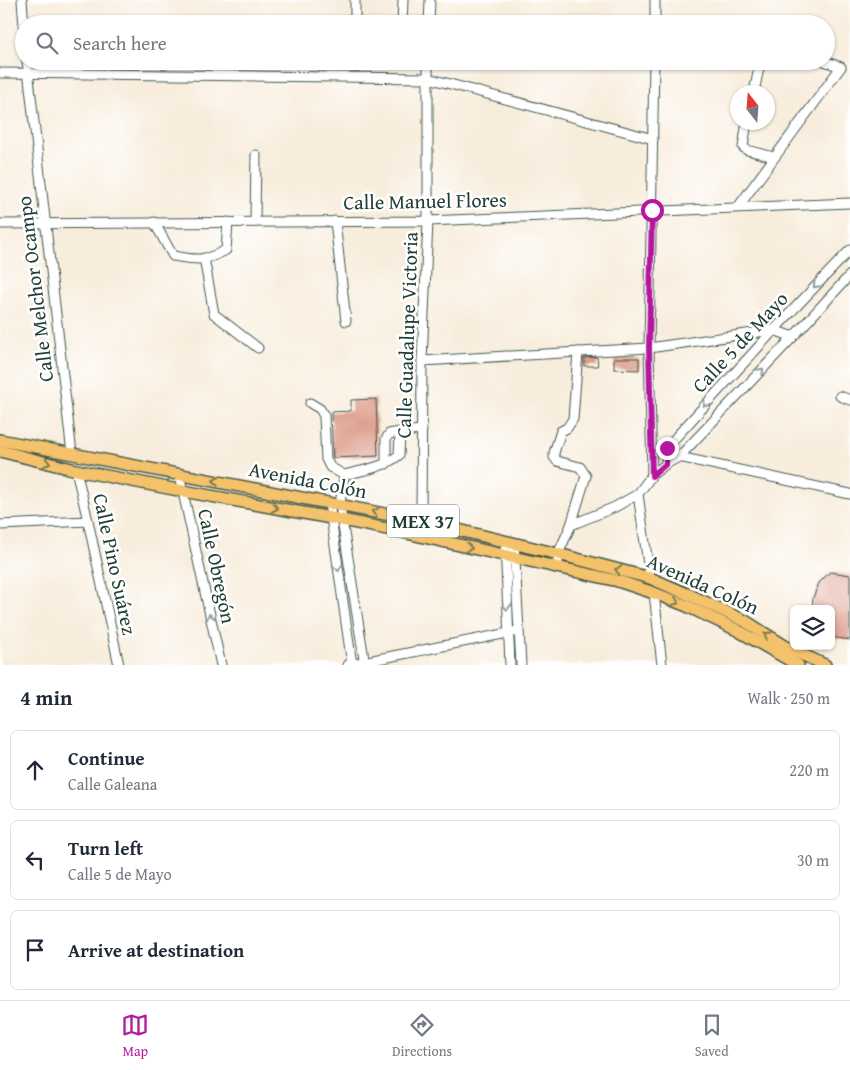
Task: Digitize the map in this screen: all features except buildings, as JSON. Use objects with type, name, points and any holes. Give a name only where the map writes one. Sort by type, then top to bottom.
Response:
[{"type":"main road","name":"Avenida Colón","points":[[0,440],[421,521],[650,578],[745,621],[788,648],[825,665]]},
{"type":"main road","name":"Avenida Colón","points":[[0,451],[76,470],[402,532],[618,581],[687,606],[737,630],[791,663]]},
{"type":"street","points":[[22,0],[23,15]]},
{"type":"street","points":[[355,0],[355,15]]},
{"type":"street","points":[[402,15],[403,0]]},
{"type":"street","points":[[429,15],[430,0]]},
{"type":"street","points":[[654,15],[655,0]]},
{"type":"street","points":[[738,208],[841,67],[835,65]]},
{"type":"street","name":"Calle Guadalupe Victoria","points":[[421,521],[422,361],[428,221],[428,70]]},
{"type":"street","points":[[652,476],[649,348],[654,70]]},
{"type":"street","points":[[755,85],[759,70]]},
{"type":"street","name":"Calle Melchor Ocampo","points":[[27,72],[72,454]]},
{"type":"street","points":[[0,73],[428,78],[653,139]]},
{"type":"street","points":[[746,130],[743,147],[747,150],[774,157]]},
{"type":"street","points":[[255,222],[256,155]]},
{"type":"street","name":"Calle Manuel Flores","points":[[0,224],[428,221],[850,203]]},
{"type":"street","points":[[335,221],[346,321]]},
{"type":"street","points":[[154,222],[173,256],[195,260],[214,256],[226,250],[228,222]]},
{"type":"street","name":"Calle 5 de Mayo","points":[[667,448],[774,330],[850,250]]},
{"type":"street","points":[[204,258],[214,314],[258,348]]},
{"type":"street","name":"Calle 5 de Mayo","points":[[571,525],[616,507],[638,494],[652,476],[666,464],[680,457],[850,275]]},
{"type":"street","points":[[422,361],[649,348],[774,330],[793,337]]},
{"type":"street","points":[[558,568],[558,554],[571,525],[586,476],[580,467],[557,461],[554,458],[561,431],[567,428],[572,419],[578,352]]},
{"type":"street","points":[[840,396],[850,400]]},
{"type":"street","points":[[310,403],[320,409],[324,416],[326,459],[330,467],[344,475],[380,467],[392,461],[399,455],[400,432]]},
{"type":"street","points":[[386,464],[386,439],[389,434],[422,430]]},
{"type":"street","points":[[667,448],[680,457],[850,494]]},
{"type":"street","points":[[666,464],[667,448]]},
{"type":"street","name":"Calle Pino Suárez","points":[[76,470],[118,665]]},
{"type":"street","name":"Calle Obregón","points":[[179,474],[221,665]]},
{"type":"street","points":[[344,475],[335,504],[352,665]]},
{"type":"street","points":[[638,494],[650,578]]},
{"type":"street","points":[[336,519],[365,663]]},
{"type":"street","points":[[0,525],[88,521]]},
{"type":"street","points":[[509,542],[521,665]]},
{"type":"street","points":[[510,557],[508,632],[510,665]]},
{"type":"street","points":[[654,593],[662,665]]},
{"type":"street","points":[[348,665],[518,631]]},
{"type":"route","points":[[652,210],[649,348],[652,476],[666,464],[667,448]]}]
